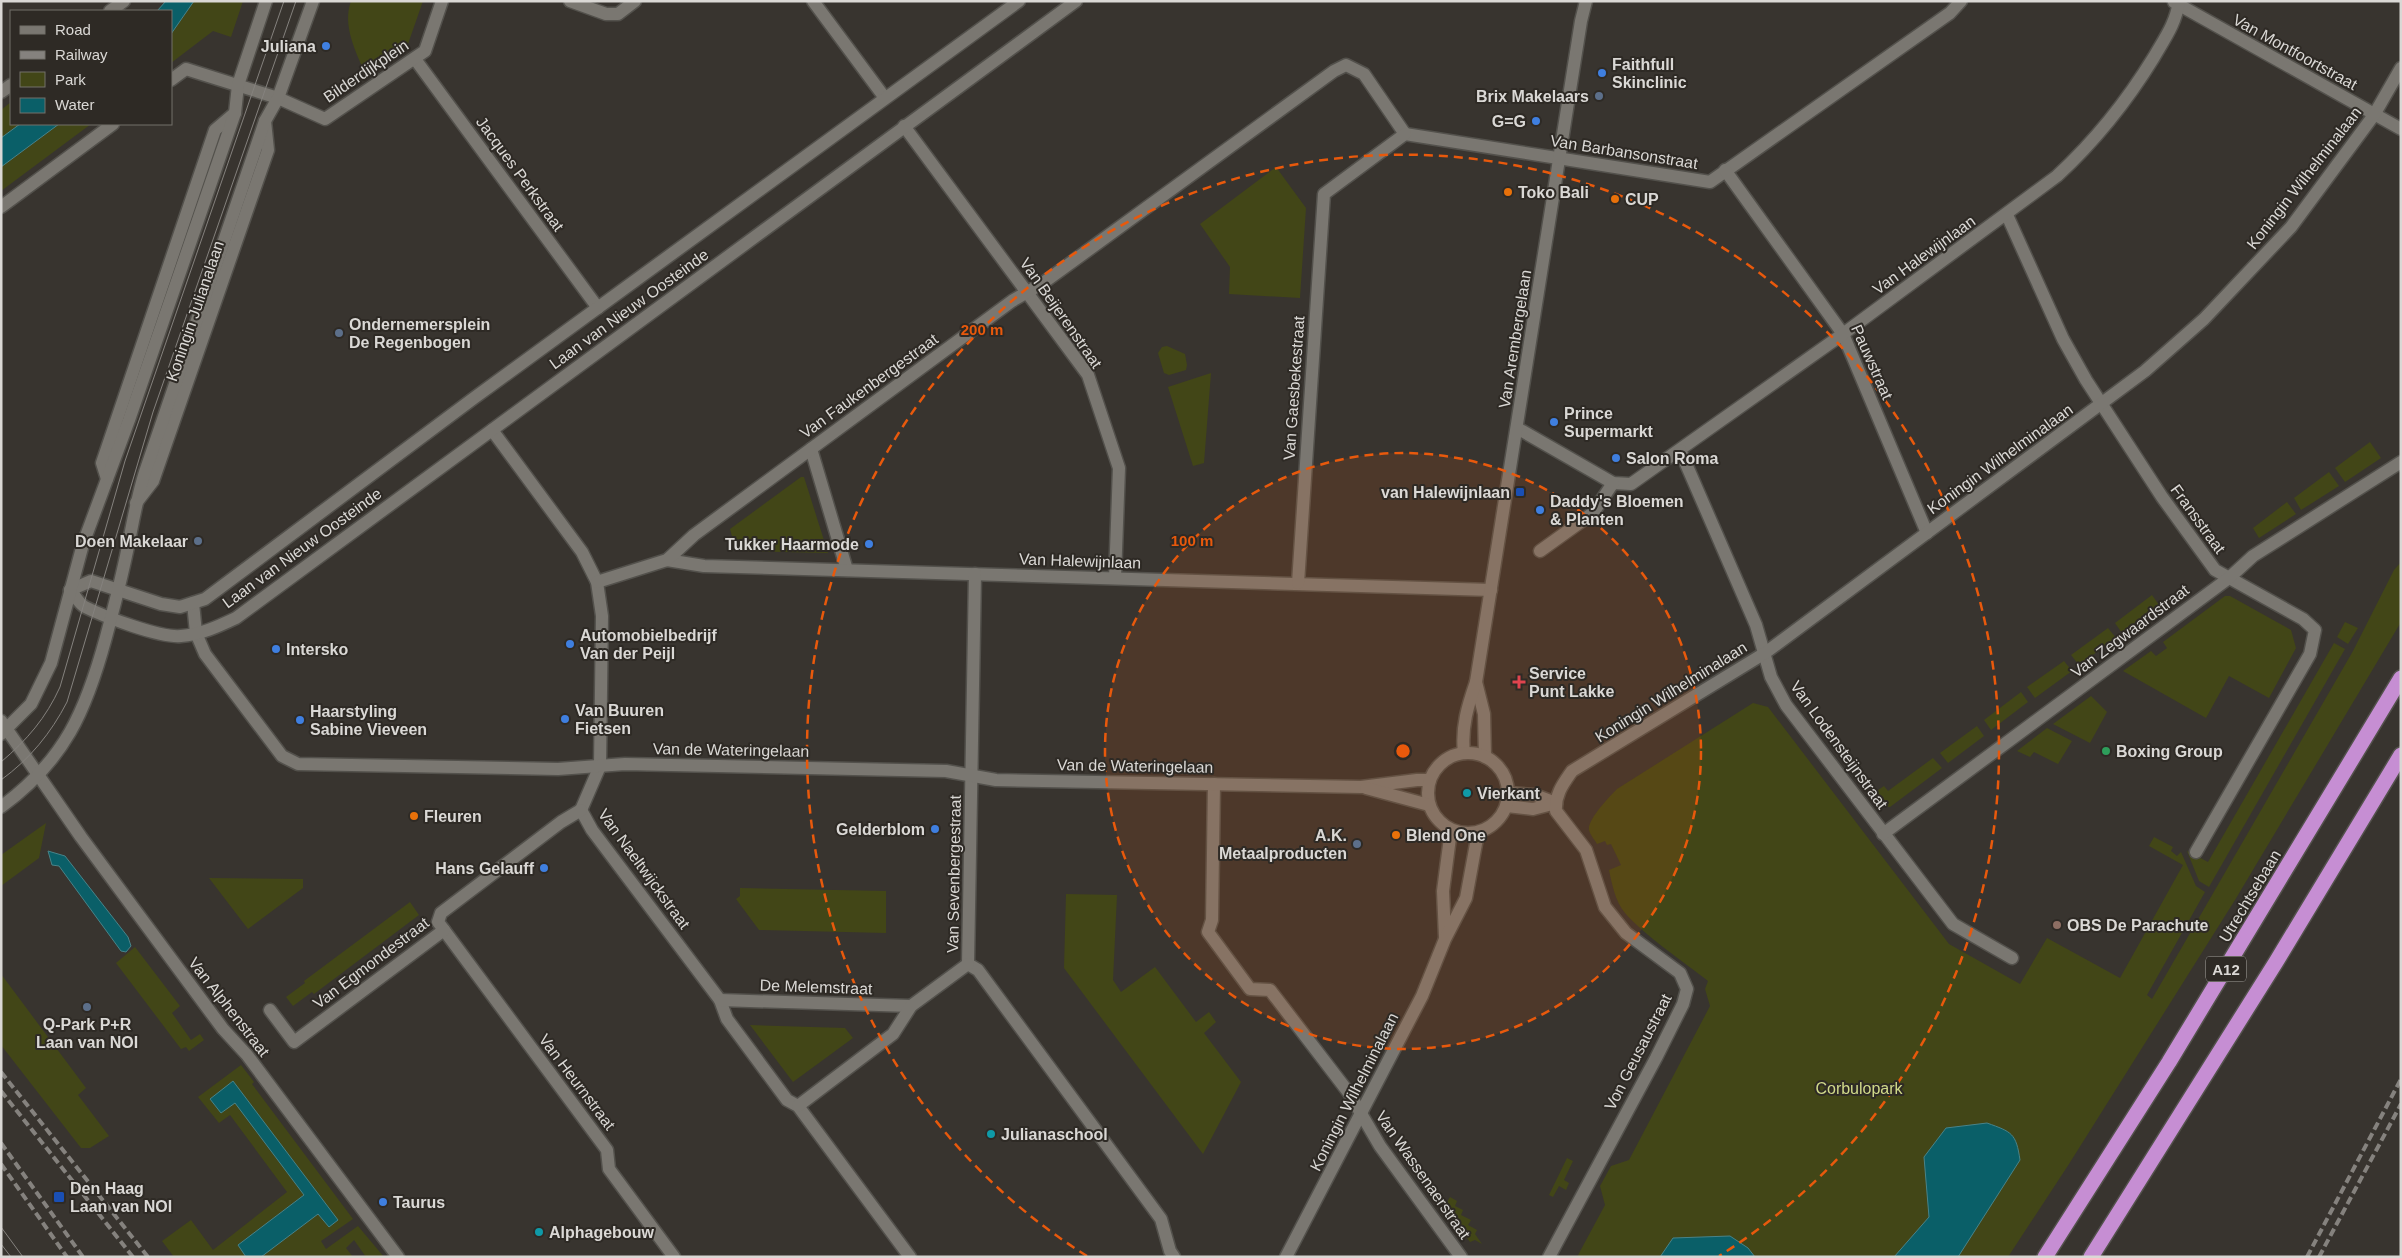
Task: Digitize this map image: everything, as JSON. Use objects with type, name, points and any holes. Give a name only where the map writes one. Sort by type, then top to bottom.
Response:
[{"type":"highway","name":"Utrechtsebaan","points":[[2045,1257],[2169,1062],[2401,678]]},
{"type":"highway","name":"A12","points":[[2092,1257],[2276,962],[2401,755]]},
{"type":"street","points":[[111,10],[124,1]]},
{"type":"street","name":"Koningin Julianalaan","points":[[3,728],[31,704],[51,663],[83,544],[235,113],[238,85],[266,1]]},
{"type":"street","name":"Koningin Julianalaan","points":[[1,807],[39,775],[56,755],[80,716],[90,692],[118,590],[134,505],[265,121],[278,98],[313,1]]},
{"type":"street","name":"Bilderdijkplein","points":[[278,98],[326,119],[425,51],[442,1]]},
{"type":"street","points":[[570,1],[606,14],[618,14],[635,1]]},
{"type":"street","points":[[813,1],[885,98]]},
{"type":"street","name":"Laan van Nieuw Oosteinde","points":[[1019,1],[598,308],[205,599],[180,607],[161,604],[91,581],[70,590],[83,606],[169,636],[196,633],[236,618],[1076,1]]},
{"type":"street","name":"Van Arembergelaan","points":[[1464,753],[1462,741],[1466,711],[1476,682],[1518,428],[1581,21],[1586,1]]},
{"type":"street","name":"Van Barbansonstraat","points":[[1405,134],[1710,182],[1950,14],[1961,1]]},
{"type":"street","name":"Van Montfoortstraat","points":[[2177,3],[2401,129]]},
{"type":"street","name":"Van Halewijnlaan","points":[[1613,483],[1631,484],[1843,334],[2007,215],[2057,176],[2082,153],[2117,112],[2138,83],[2176,21],[2177,3]]},
{"type":"street","name":"Jacques Perkstraat","points":[[415,59],[598,308]]},
{"type":"street","name":"Van Faukenbergestraat","points":[[597,582],[667,560],[694,535],[1012,301],[1043,283],[1334,71],[1346,65],[1364,74],[1405,134]]},
{"type":"street","name":"Koningin Wilhelminalaan","points":[[1556,803],[1560,788],[1572,772],[1765,653],[2102,404],[2145,371],[2204,320],[2291,227],[2374,115],[2401,68]]},
{"type":"street","points":[[172,79],[186,69],[278,98]]},
{"type":"street","points":[[1,207],[112,125]]},
{"type":"street","name":"Van Beijerenstraat","points":[[904,126],[1028,291],[1088,375],[1119,468],[1116,578]]},
{"type":"street","name":"Van Gaesbekestraat","points":[[1298,583],[1324,194],[1405,134]]},
{"type":"street","name":"Pauwstraat","points":[[1725,170],[1843,334],[1927,533]]},
{"type":"street","name":"Fransstraat","points":[[2007,215],[2063,339],[2162,497],[2209,563],[2215,570],[2303,619],[2315,630],[2310,654],[2196,852]]},
{"type":"street","points":[[1518,428],[1613,483],[1593,513],[1540,551]]},
{"type":"street","name":"Van Naeltwijckstraat","points":[[492,430],[582,552],[597,582],[602,616],[600,766],[582,810],[592,830],[720,1000],[727,1018],[787,1100],[798,1106],[910,1257]]},
{"type":"street","points":[[811,449],[847,570]]},
{"type":"street","name":"Van Lodensteijnstraat","points":[[1680,450],[1756,625],[1771,677],[1786,705],[1953,924],[2012,958]]},
{"type":"street","name":"Van Zegwaardstraat","points":[[1883,834],[2229,578],[2252,556],[2401,462]]},
{"type":"street","name":"Van Halewijnlaan","points":[[667,560],[704,566],[1491,590]]},
{"type":"street","name":"Van Sevenbergestraat","points":[[975,574],[968,964],[978,970],[1161,1218],[1170,1251],[1174,1257]]},
{"type":"street","name":"Van de Wateringelaan","points":[[193,603],[196,633],[205,654],[282,756],[298,764],[558,769],[634,764],[946,771],[996,780],[1361,787],[1430,780]]},
{"type":"street","name":"Van Arembergelaan","points":[[1476,682],[1484,714],[1485,757]]},
{"type":"street","name":"Van Alphenstraat","points":[[3,728],[222,1029],[247,1055],[398,1257]]},
{"type":"street","points":[[1464,753],[1485,757],[1500,768],[1505,776],[1508,799],[1496,823],[1478,833],[1464,834],[1451,830],[1434,815],[1429,805],[1430,780],[1443,762],[1464,753]]},
{"type":"street","name":"Van Wassenaerstraat","points":[[1214,784],[1212,920],[1208,932],[1250,989],[1270,990],[1349,1093],[1380,1146],[1461,1257]]},
{"type":"street","name":"Van de Wateringelaan","points":[[1361,787],[1429,805]]},
{"type":"street","points":[[1508,799],[1533,809],[1556,803]]},
{"type":"street","name":"Von Geusaustraat","points":[[1549,1257],[1660,1049],[1683,1004],[1687,989],[1680,973],[1626,933],[1605,907],[1586,850],[1558,816],[1556,803]]},
{"type":"street","name":"Van Egmondestraat","points":[[270,1010],[294,1042],[444,930],[438,922],[441,913],[562,822],[582,810]]},
{"type":"street","name":"Koningin Wilhelminalaan","points":[[1445,938],[1443,891],[1451,830]]},
{"type":"street","name":"Koningin Wilhelminalaan","points":[[1286,1257],[1422,996],[1445,938],[1466,898],[1478,833]]},
{"type":"street","name":"Van Heurnstraat","points":[[444,930],[607,1150],[609,1169],[674,1257]]},
{"type":"street","points":[[798,1106],[893,1034],[911,1006],[968,964]]},
{"type":"street","name":"De Melemstraat","points":[[720,1000],[911,1006]]},
{"type":"green space","points":[[194,1],[243,1],[231,37],[213,31],[172,62],[172,33]]},
{"type":"green space","points":[[351,1],[423,1],[408,44],[365,74],[349,29],[348,20]]},
{"type":"green space","points":[[10,103],[10,125],[19,125],[1,138],[1,110]]},
{"type":"green space","points":[[58,125],[90,125],[1,191],[1,167]]},
{"type":"green space","points":[[1276,167],[1306,208],[1300,298],[1229,294],[1230,267],[1200,224]]},
{"type":"green space","points":[[1167,346],[1185,354],[1186,370],[1169,375],[1164,373],[1158,353],[1162,347]]},
{"type":"green space","points":[[1211,373],[1204,463],[1193,466],[1168,387]]},
{"type":"green space","points":[[2370,442],[2381,458],[2345,482],[2335,468]]},
{"type":"green space","points":[[2329,472],[2339,486],[2301,510],[2294,498]]},
{"type":"green space","points":[[801,477],[804,477],[828,553],[736,551],[730,529]]},
{"type":"green space","points":[[2287,502],[2296,514],[2259,538],[2253,528]]},
{"type":"green space","name":"Corbulopark","points":[[2401,562],[2401,622],[2235,900],[2069,1164],[2008,1257],[1577,1257],[1605,1205],[1600,1186],[1611,1166],[1629,1160],[1710,1006],[1705,989],[1708,981],[1633,921],[1625,913],[1616,898],[1609,870],[1621,865],[1611,844],[1607,845],[1605,841],[1597,844],[1590,834],[1589,826],[1595,814],[1617,789],[1753,703],[1768,707],[1949,944],[2020,984],[2047,938],[2120,978],[2183,865],[2149,846],[2154,837],[2173,847],[2171,851],[2177,856],[2181,852],[2196,886],[2205,892],[2147,995],[2152,999],[2353,651],[2394,570]]},
{"type":"green space","points":[[2152,595],[2159,605],[2122,633],[2115,623]]},
{"type":"green space","points":[[2225,596],[2230,596],[2291,630],[2296,648],[2269,698],[2229,676],[2206,718],[2123,671],[2151,651],[2156,656],[2167,648],[2163,642]]},
{"type":"green space","points":[[2345,622],[2358,628],[2348,644],[2337,637]]},
{"type":"green space","points":[[2108,628],[2116,638],[2079,665],[2071,655]]},
{"type":"green space","points":[[2334,643],[2345,649],[2209,887],[2199,881],[2187,851],[2208,862]]},
{"type":"green space","points":[[2064,661],[2072,671],[2035,698],[2027,687]]},
{"type":"green space","points":[[2021,692],[2028,702],[1991,730],[1984,720]]},
{"type":"green space","points":[[2091,696],[2107,712],[2090,743],[2053,724]]},
{"type":"green space","points":[[1977,726],[1984,736],[1948,763],[1940,753]]},
{"type":"green space","points":[[2047,728],[2072,741],[2058,764],[2034,752],[2030,757],[2017,751]]},
{"type":"green space","points":[[1933,758],[1942,768],[1890,807],[1883,806],[1874,793],[1884,786],[1888,791]]},
{"type":"green space","points":[[46,823],[39,858],[1,886],[1,855]]},
{"type":"green space","points":[[209,878],[303,879],[303,888],[248,929]]},
{"type":"green space","points":[[740,888],[886,891],[886,933],[759,930],[736,899],[740,896]]},
{"type":"green space","points":[[1066,894],[1117,895],[1113,980],[1121,992],[1155,967],[1196,1022],[1209,1012],[1216,1022],[1204,1033],[1241,1082],[1203,1154],[1064,968]]},
{"type":"green space","points":[[410,902],[419,915],[314,994],[312,992],[293,1006],[286,997],[305,983],[304,981]]},
{"type":"green space","points":[[135,947],[180,1006],[172,1013],[191,1040],[200,1034],[204,1040],[189,1051],[186,1047],[181,1049],[116,963]]},
{"type":"green space","points":[[1,974],[86,1088],[78,1095],[109,1136],[90,1148],[81,1148],[1,1045]]},
{"type":"green space","points":[[750,1025],[845,1028],[853,1038],[793,1082]]},
{"type":"green space","points":[[241,1065],[254,1082],[252,1084],[353,1219],[321,1241],[326,1249],[358,1226],[384,1257],[366,1257],[354,1240],[346,1248],[353,1257],[261,1257],[318,1214],[329,1227],[234,1103],[304,1195],[238,1245],[246,1257],[174,1257],[162,1241],[191,1220],[213,1250],[287,1192],[230,1115],[219,1123],[198,1097]]},
{"type":"green space","points":[[1567,1158],[1573,1161],[1564,1180],[1569,1183],[1566,1190],[1559,1186],[1553,1197],[1549,1195]]},
{"type":"green space","points":[[1450,1197],[1457,1201],[1455,1206],[1463,1210],[1461,1215],[1471,1220],[1468,1225],[1477,1230],[1475,1234],[1482,1244],[1475,1240],[1470,1242],[1444,1207]]},
{"type":"water","points":[[166,1],[194,1],[172,33],[172,10],[158,10]]},
{"type":"water","points":[[19,125],[58,125],[1,167],[1,138]]},
{"type":"water","points":[[48,851],[65,856],[128,937],[131,946],[126,952],[121,951],[59,866],[52,865]]},
{"type":"water","points":[[233,1081],[338,1220],[329,1227],[318,1214],[261,1257],[246,1257],[238,1245],[304,1195],[235,1103],[221,1113],[210,1099]]},
{"type":"water","points":[[1987,1123],[2011,1135],[2017,1144],[2020,1160],[1958,1257],[1894,1257],[1929,1217],[1924,1157],[1946,1128]]},
{"type":"water","points":[[1730,1236],[1748,1248],[1755,1257],[1660,1257],[1673,1238]]},
{"type":"tram line","points":[[1,762],[35,728],[49,709],[60,687],[125,461],[284,1]]},
{"type":"tram line","points":[[1,780],[12,772],[39,745],[67,702],[153,412],[296,1]]},
{"type":"tram line","points":[[1,1227],[23,1257]]},
{"type":"tram line","points":[[1,1244],[11,1257]]},
{"type":"railway","points":[[1,1072],[148,1257]]},
{"type":"railway","points":[[2307,1257],[2401,1079]]},
{"type":"railway","points":[[1,1091],[133,1257]]},
{"type":"railway","points":[[2319,1257],[2401,1104]]},
{"type":"railway","points":[[1,1143],[83,1257]]},
{"type":"railway","points":[[1,1164],[67,1257]]},
{"type":"place","name":"Juliana","points":[[326,46]]},
{"type":"place","name":"Faithfull Skinclinic","points":[[1602,73]]},
{"type":"place","name":"Brix Makelaars","points":[[1599,96]]},
{"type":"place","name":"G=G","points":[[1536,121]]},
{"type":"place","name":"Toko Bali","points":[[1508,192]]},
{"type":"place","name":"CUP","points":[[1615,199]]},
{"type":"place","name":"Ondernemersplein De Regenbogen","points":[[339,333]]},
{"type":"place","name":"Prince Supermarkt","points":[[1554,422]]},
{"type":"place","name":"Salon Roma","points":[[1616,458]]},
{"type":"place","name":"van Halewijnlaan","points":[[1520,492]]},
{"type":"place","name":"Daddy's Bloemen & Planten","points":[[1540,510]]},
{"type":"place","name":"Doen Makelaar","points":[[198,541]]},
{"type":"place","name":"Tukker Haarmode","points":[[869,544]]},
{"type":"place","name":"Automobielbedrijf Van der Peijl","points":[[570,644]]},
{"type":"place","name":"Intersko","points":[[276,649]]},
{"type":"place","name":"Service Punt Lakke","points":[[1519,682]]},
{"type":"place","name":"Van Buuren Fietsen","points":[[565,719]]},
{"type":"place","name":"Haarstyling Sabine Vieveen","points":[[300,720]]},
{"type":"place","name":"Boxing Group","points":[[2106,751]]},
{"type":"place","name":"Vierkant","points":[[1467,793]]},
{"type":"place","name":"Fleuren","points":[[414,816]]},
{"type":"place","name":"Gelderblom","points":[[935,829]]},
{"type":"place","name":"Blend One","points":[[1396,835]]},
{"type":"place","name":"A.K. Metaalproducten","points":[[1357,844]]},
{"type":"place","name":"Hans Gelauff","points":[[544,868]]},
{"type":"place","name":"OBS De Parachute","points":[[2057,925]]},
{"type":"place","name":"Q-Park P+R Laan van NOI","points":[[87,1007]]},
{"type":"place","name":"Julianaschool","points":[[991,1134]]},
{"type":"place","name":"Den Haag Laan van NOI","points":[[59,1197]]},
{"type":"place","name":"Taurus","points":[[383,1202]]},
{"type":"place","name":"Alphagebouw","points":[[539,1232]]}]
